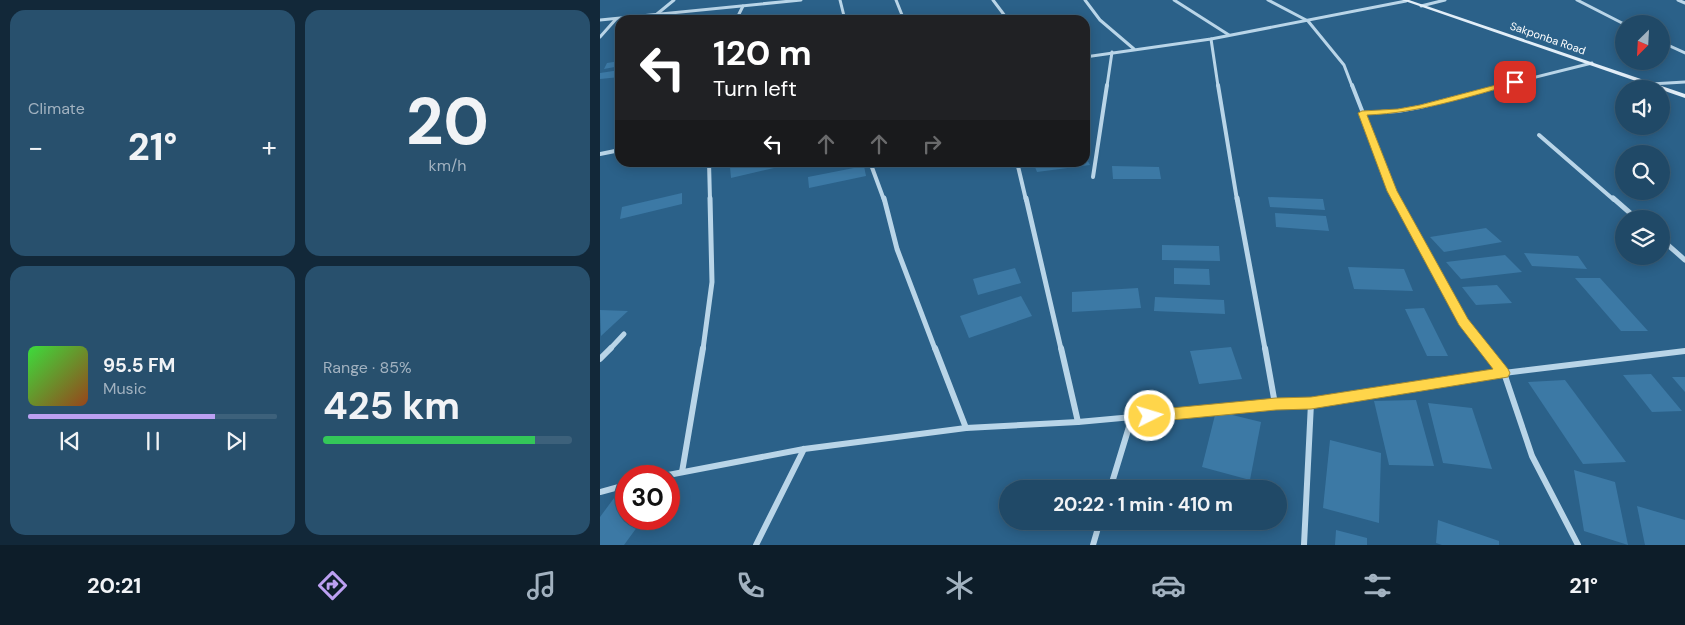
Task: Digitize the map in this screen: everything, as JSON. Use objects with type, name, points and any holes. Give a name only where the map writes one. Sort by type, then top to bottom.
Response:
[{"type":"main road","name":"Sakponba Road","points":[[1405,0],[1640,80]]},
{"type":"main road","name":"Sakponba Road","points":[[1670,91],[1685,96]]},
{"type":"street","points":[[657,15],[674,0]]},
{"type":"street","points":[[657,15],[763,2],[801,0]]},
{"type":"street","points":[[840,0],[844,15]]},
{"type":"street","points":[[896,0],[902,15]]},
{"type":"street","points":[[993,0],[1004,15]]},
{"type":"street","points":[[1085,0],[1100,20],[1134,49]]},
{"type":"street","points":[[1174,0],[1229,35]]},
{"type":"street","points":[[1268,0],[1308,21],[1344,65],[1392,191],[1463,322],[1504,373],[1532,456],[1578,545]]},
{"type":"street","points":[[1090,56],[1211,39],[1405,0]]},
{"type":"street","points":[[1421,6],[1445,0]]},
{"type":"street","points":[[1577,0],[1615,19]]},
{"type":"street","points":[[1678,0],[1685,3]]},
{"type":"street","points":[[738,15],[742,6]]},
{"type":"street","points":[[600,20],[615,19]]},
{"type":"street","points":[[600,37],[615,20]]},
{"type":"street","points":[[1211,39],[1230,162],[1276,404]]},
{"type":"street","points":[[1670,46],[1685,53]]},
{"type":"street","points":[[1093,177],[1112,52]]},
{"type":"street","points":[[1362,113],[1398,111],[1420,107],[1592,63]]},
{"type":"street","points":[[1670,83],[1685,82]]},
{"type":"street","points":[[1539,135],[1626,210]]},
{"type":"street","points":[[600,154],[615,151]]},
{"type":"street","points":[[708,167],[712,282],[709,315],[682,472],[804,449],[966,428],[1078,422],[1276,404],[1311,403],[1504,373],[1685,351]]},
{"type":"street","points":[[872,167],[883,194],[897,249],[966,428]]},
{"type":"street","points":[[1018,167],[1078,422]]},
{"type":"street","points":[[1670,247],[1685,260]]},
{"type":"street","points":[[600,359],[624,334]]},
{"type":"street","points":[[1304,545],[1311,403]]},
{"type":"street","points":[[1113,480],[1132,417]]},
{"type":"street","points":[[756,545],[804,449]]},
{"type":"street","points":[[600,492],[615,488]]},
{"type":"street","points":[[1093,545],[1097,530]]},
{"type":"building","points":[[615,62],[615,67],[604,69],[607,63]]},
{"type":"building","points":[[615,71],[615,78],[600,79],[600,73]]},
{"type":"building","points":[[1112,166],[1159,167],[1161,179],[1113,179]]},
{"type":"building","points":[[730,167],[774,167],[774,168],[731,178]]},
{"type":"building","points":[[859,167],[864,167],[866,176],[809,188],[808,177]]},
{"type":"building","points":[[1035,167],[1075,167],[1037,172]]},
{"type":"building","points":[[682,193],[682,204],[620,219],[622,207]]},
{"type":"building","points":[[1268,197],[1323,199],[1325,210],[1270,207]]},
{"type":"building","points":[[1275,213],[1326,216],[1329,231],[1276,227]]},
{"type":"building","points":[[1486,228],[1502,242],[1444,252],[1430,237]]},
{"type":"building","points":[[1162,245],[1219,246],[1220,261],[1162,260]]},
{"type":"building","points":[[1524,253],[1578,256],[1587,269],[1532,266]]},
{"type":"building","points":[[1505,255],[1522,272],[1461,279],[1446,262]]},
{"type":"building","points":[[1348,267],[1404,269],[1413,291],[1354,289]]},
{"type":"building","points":[[1015,268],[1021,283],[978,295],[973,279]]},
{"type":"building","points":[[1174,268],[1209,269],[1210,285],[1174,284]]},
{"type":"building","points":[[1575,278],[1600,278],[1648,331],[1621,331]]},
{"type":"building","points":[[1497,285],[1512,303],[1476,305],[1462,287]]},
{"type":"building","points":[[1138,288],[1141,308],[1072,312],[1072,292]]},
{"type":"building","points":[[1021,296],[1032,316],[969,338],[960,316]]},
{"type":"building","points":[[1155,297],[1224,300],[1225,314],[1154,311]]},
{"type":"building","points":[[1424,308],[1448,356],[1427,356],[1405,309]]},
{"type":"building","points":[[600,310],[628,311],[601,336]]},
{"type":"building","points":[[1231,347],[1242,379],[1199,384],[1190,351]]},
{"type":"building","points":[[1651,374],[1682,411],[1652,412],[1623,375]]},
{"type":"building","points":[[1672,377],[1685,377],[1685,392]]},
{"type":"building","points":[[1565,380],[1626,462],[1583,464],[1528,382]]},
{"type":"building","points":[[1416,400],[1434,466],[1389,465],[1374,401]]},
{"type":"building","points":[[1428,403],[1472,408],[1492,469],[1443,463]]},
{"type":"building","points":[[1216,411],[1261,422],[1250,480],[1202,467]]},
{"type":"building","points":[[1330,440],[1381,453],[1379,523],[1323,508]]},
{"type":"building","points":[[1574,470],[1615,482],[1628,545],[1584,531]]},
{"type":"building","points":[[615,497],[615,530],[635,530],[624,545],[600,545],[600,517]]},
{"type":"building","points":[[1637,506],[1685,520],[1685,545],[1645,545]]},
{"type":"building","points":[[1438,520],[1499,541],[1499,545],[1442,545],[1436,543]]},
{"type":"building","points":[[1336,530],[1367,538],[1367,545],[1335,545]]},
{"type":"route","points":[[1150,416],[1276,404],[1311,403],[1504,373],[1463,322],[1392,191],[1362,113],[1398,111],[1420,107],[1515,82]]}]
